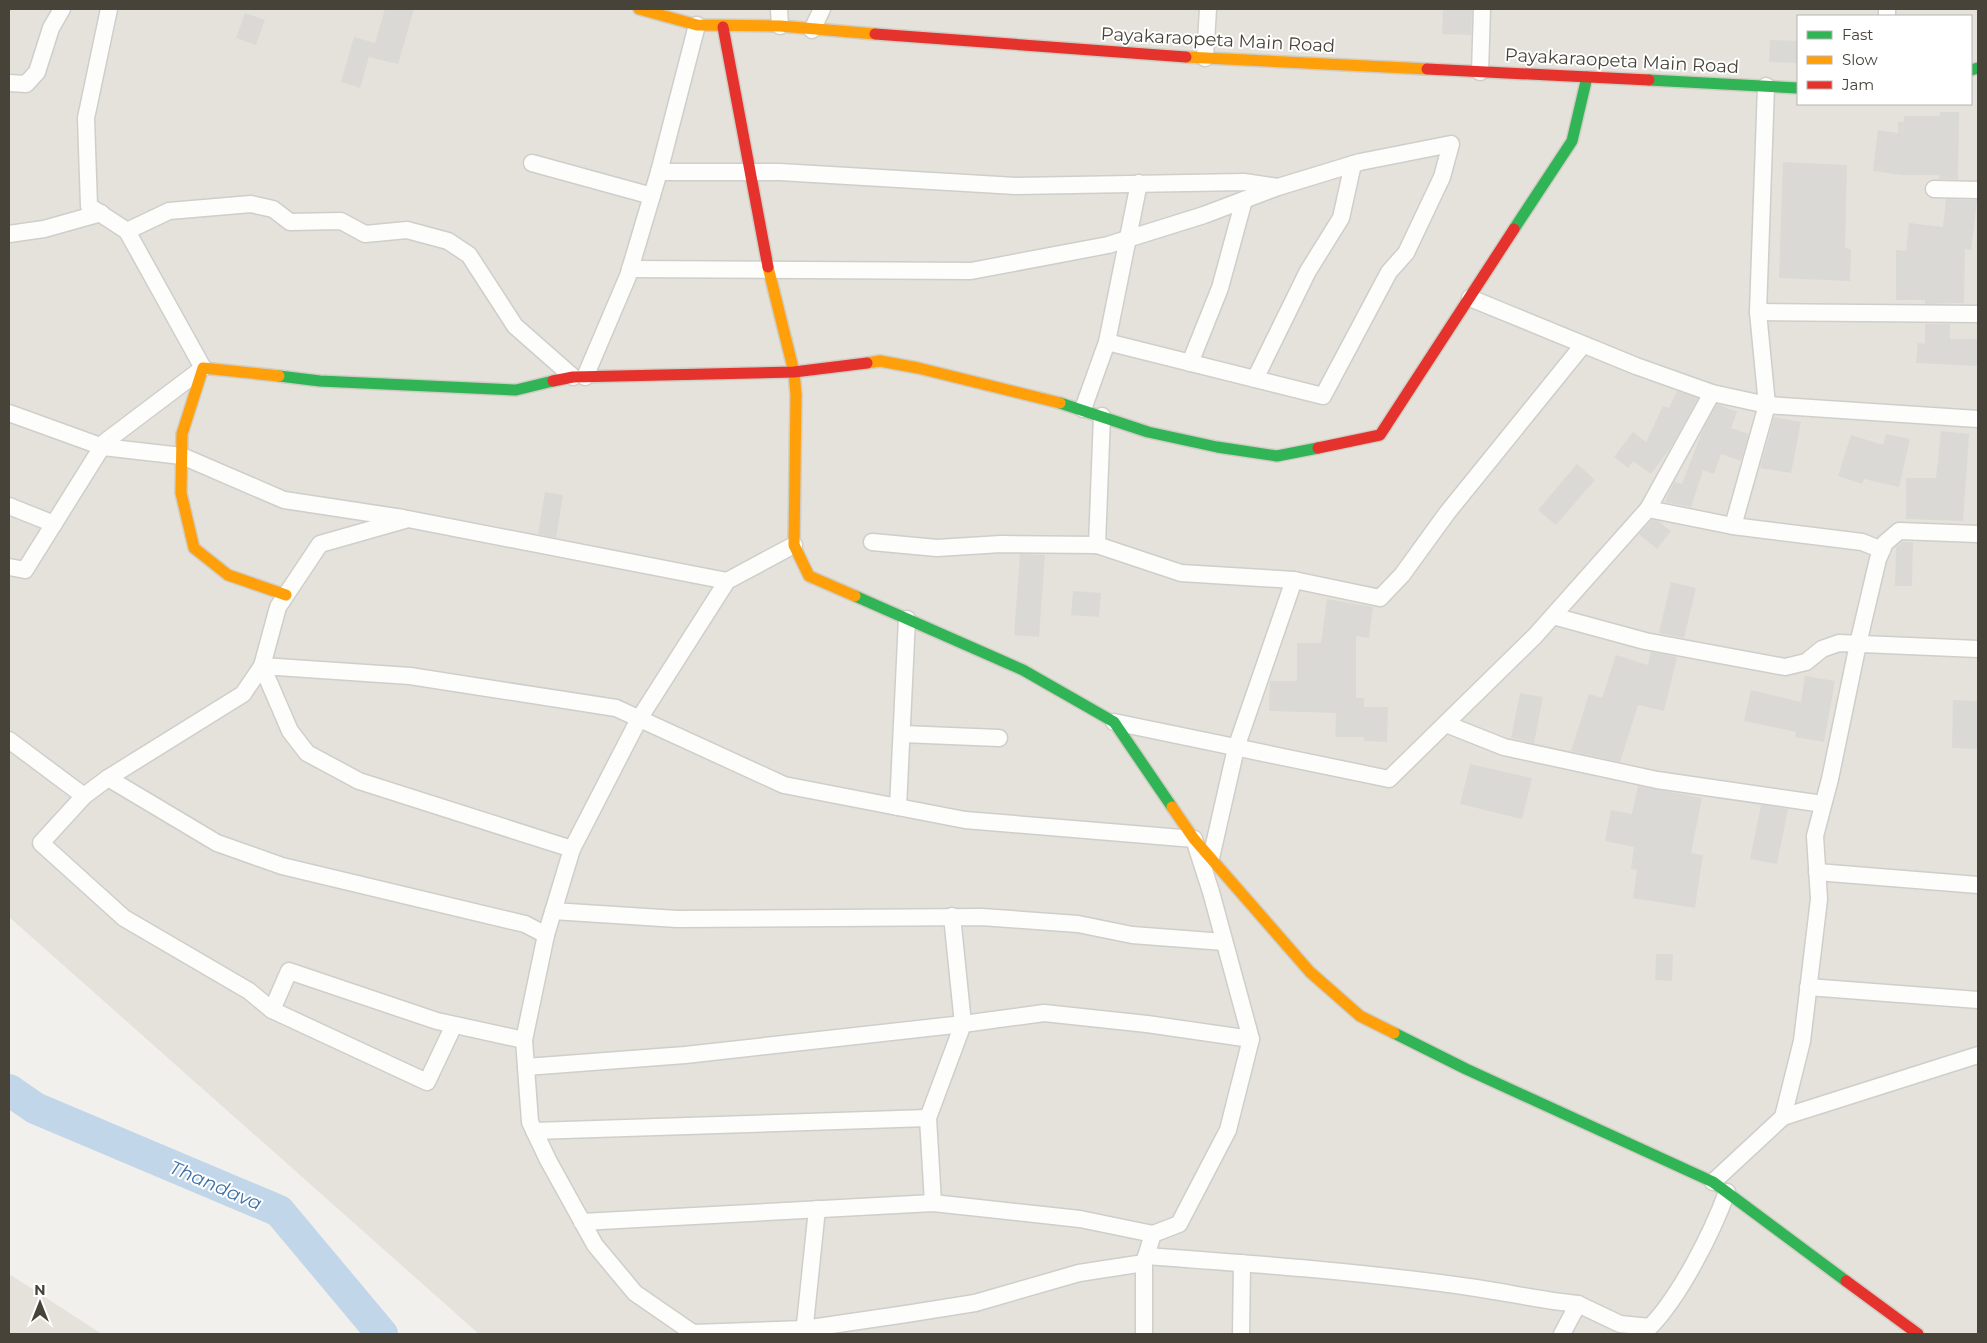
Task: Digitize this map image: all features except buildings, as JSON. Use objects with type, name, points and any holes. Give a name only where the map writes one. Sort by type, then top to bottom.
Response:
[{"type":"street","points":[[9,83],[26,84],[37,72],[51,28],[62,9]]},
{"type":"street","points":[[109,9],[86,118],[89,206],[127,231],[203,368],[182,434],[181,492],[194,548],[228,575],[286,595]]},
{"type":"street","name":"Payakaraopeta Main Road","points":[[639,9],[697,25],[723,27],[780,26],[812,30],[1205,58],[1797,88]]},
{"type":"street","points":[[779,9],[780,26]]},
{"type":"street","points":[[812,30],[822,9]]},
{"type":"street","points":[[1205,58],[1208,9]]},
{"type":"street","points":[[1480,72],[1482,9]]},
{"type":"street","points":[[579,377],[630,269],[659,172],[697,25]]},
{"type":"street","points":[[723,27],[769,271],[794,372],[796,395],[794,545],[809,576],[1023,670],[1114,722],[1389,779],[1553,616],[1648,509],[1712,393]]},
{"type":"street","points":[[9,567],[25,570],[103,446],[203,368],[320,381],[516,390],[579,377],[794,372],[880,361],[918,368],[1083,409],[1148,432],[1217,447],[1277,456],[1380,435],[1572,141],[1587,77]]},
{"type":"street","points":[[1733,526],[1767,405],[1758,312],[1766,86]]},
{"type":"street","points":[[630,269],[971,271],[1128,239],[1204,215],[1278,187],[1353,164],[1451,144],[1442,177],[1406,253],[1389,272],[1323,396],[1107,342]]},
{"type":"street","points":[[532,163],[652,196]]},
{"type":"street","points":[[1255,379],[1308,271],[1341,218],[1353,164]]},
{"type":"street","points":[[659,172],[799,173],[1016,186],[1139,182],[1244,182],[1278,187]]},
{"type":"street","points":[[1083,409],[1107,342],[1139,182]]},
{"type":"street","points":[[1934,189],[1978,190]]},
{"type":"street","points":[[1190,363],[1220,288],[1244,200]]},
{"type":"street","points":[[127,231],[169,210],[251,204],[273,209],[290,222],[341,221],[365,234],[407,230],[448,241],[469,255],[516,326],[579,377]]},
{"type":"street","points":[[9,234],[44,229],[100,213]]},
{"type":"street","points":[[1470,298],[1583,345],[1712,393],[1767,405],[1978,419]]},
{"type":"street","points":[[1758,312],[1978,314]]},
{"type":"street","points":[[872,542],[937,548],[1001,544],[1096,546],[1181,573],[1294,580],[1380,598],[1402,575],[1447,513],[1583,345]]},
{"type":"street","points":[[9,414],[103,446],[182,456],[284,500],[408,519],[727,581]]},
{"type":"street","points":[[1096,546],[1102,416]]},
{"type":"street","points":[[9,506],[54,524]]},
{"type":"street","points":[[1648,509],[1733,526],[1862,542],[1882,550]]},
{"type":"street","points":[[408,519],[320,544],[278,607],[262,666],[243,694],[108,778],[84,796],[41,843],[124,918],[249,991],[272,1010],[427,1082],[454,1025]]},
{"type":"street","points":[[1784,1117],[1802,1041],[1818,899],[1815,836],[1858,644],[1882,550],[1885,543],[1899,532],[1978,534]]},
{"type":"street","points":[[794,545],[727,581],[639,719],[572,849],[546,935],[524,1040],[530,1122],[595,1245],[635,1293],[693,1333],[804,1332],[975,1303],[1079,1273],[1145,1260],[1242,1263],[1478,1288],[1541,1301],[1578,1304],[1620,1324],[1650,1327],[1664,1313],[1715,1224],[1727,1192]]},
{"type":"street","points":[[1211,858],[1236,748],[1294,580]]},
{"type":"street","points":[[1553,616],[1645,641],[1785,667],[1806,662],[1822,649],[1839,643],[1978,650]]},
{"type":"street","points":[[898,807],[907,619]]},
{"type":"street","points":[[262,666],[410,676],[616,708],[784,785],[965,820],[1194,839]]},
{"type":"street","points":[[262,666],[290,731],[307,753],[359,781],[572,849]]},
{"type":"street","points":[[1114,722],[1194,839],[1310,972],[1360,1016],[1466,1069],[1713,1182],[1918,1334]]},
{"type":"street","points":[[1446,724],[1504,747],[1657,780],[1823,804]]},
{"type":"street","points":[[902,734],[999,738]]},
{"type":"street","points":[[9,740],[84,796]]},
{"type":"street","points":[[108,778],[218,843],[282,866],[525,924],[546,935]]},
{"type":"street","points":[[582,1222],[933,1203],[1080,1219],[1153,1234],[1179,1224],[1228,1130],[1251,1039],[1212,892],[1194,839]]},
{"type":"street","points":[[1817,872],[1978,886]]},
{"type":"street","points":[[553,911],[678,919],[952,916],[1078,924],[1132,935],[1224,942]]},
{"type":"street","points":[[933,1203],[928,1118],[963,1024],[952,916]]},
{"type":"street","points":[[272,1010],[289,971],[436,1021],[524,1040]]},
{"type":"street","points":[[1808,987],[1978,1000]]},
{"type":"street","points":[[526,1067],[704,1053],[1044,1013],[1147,1024],[1251,1039]]},
{"type":"street","points":[[1713,1182],[1784,1117],[1978,1055]]},
{"type":"street","points":[[534,1131],[928,1118]]},
{"type":"street","points":[[804,1332],[817,1209]]},
{"type":"street","points":[[1144,1334],[1145,1260],[1153,1234]]},
{"type":"street","points":[[1241,1334],[1242,1263]]},
{"type":"street","points":[[1562,1334],[1578,1304]]},
{"type":"shaded area","points":[[9,9],[1978,9],[1978,1334],[479,1334],[9,917]]},
{"type":"shaded area","points":[[9,1274],[102,1334],[9,1334]]},
{"type":"waterway","name":"Thandava","points":[[9,1090],[35,1108],[279,1211],[382,1334]]},
{"type":"traffic: fast","points":[[1972,70],[1978,68]]},
{"type":"traffic: fast","points":[[1514,229],[1572,141],[1587,77]]},
{"type":"traffic: fast","points":[[1649,80],[1797,88]]},
{"type":"traffic: fast","points":[[279,376],[320,381],[516,390],[553,381]]},
{"type":"traffic: fast","points":[[1060,403],[1148,432],[1217,447],[1277,456],[1318,448]]},
{"type":"traffic: fast","points":[[855,596],[1023,670],[1114,722],[1172,807]]},
{"type":"traffic: fast","points":[[1394,1033],[1466,1069],[1713,1182],[1846,1281]]},
{"type":"traffic: slow","points":[[639,9],[697,25],[780,26],[875,34]]},
{"type":"traffic: slow","points":[[1186,57],[1427,69]]},
{"type":"traffic: slow","points":[[768,267],[794,372],[796,395],[794,545],[809,576],[855,596]]},
{"type":"traffic: slow","points":[[867,363],[880,361],[918,368],[1060,403]]},
{"type":"traffic: slow","points":[[279,376],[203,368],[182,434],[181,493],[194,548],[228,575],[286,595]]},
{"type":"traffic: slow","points":[[1172,807],[1194,839],[1310,972],[1360,1016],[1394,1033]]},
{"type":"traffic: jam","points":[[723,27],[768,267]]},
{"type":"traffic: jam","points":[[875,34],[1186,57]]},
{"type":"traffic: jam","points":[[1427,69],[1649,80]]},
{"type":"traffic: jam","points":[[1318,448],[1380,435],[1514,229]]},
{"type":"traffic: jam","points":[[553,381],[573,377],[794,372],[867,363]]},
{"type":"traffic: jam","points":[[1846,1281],[1918,1334]]}]
